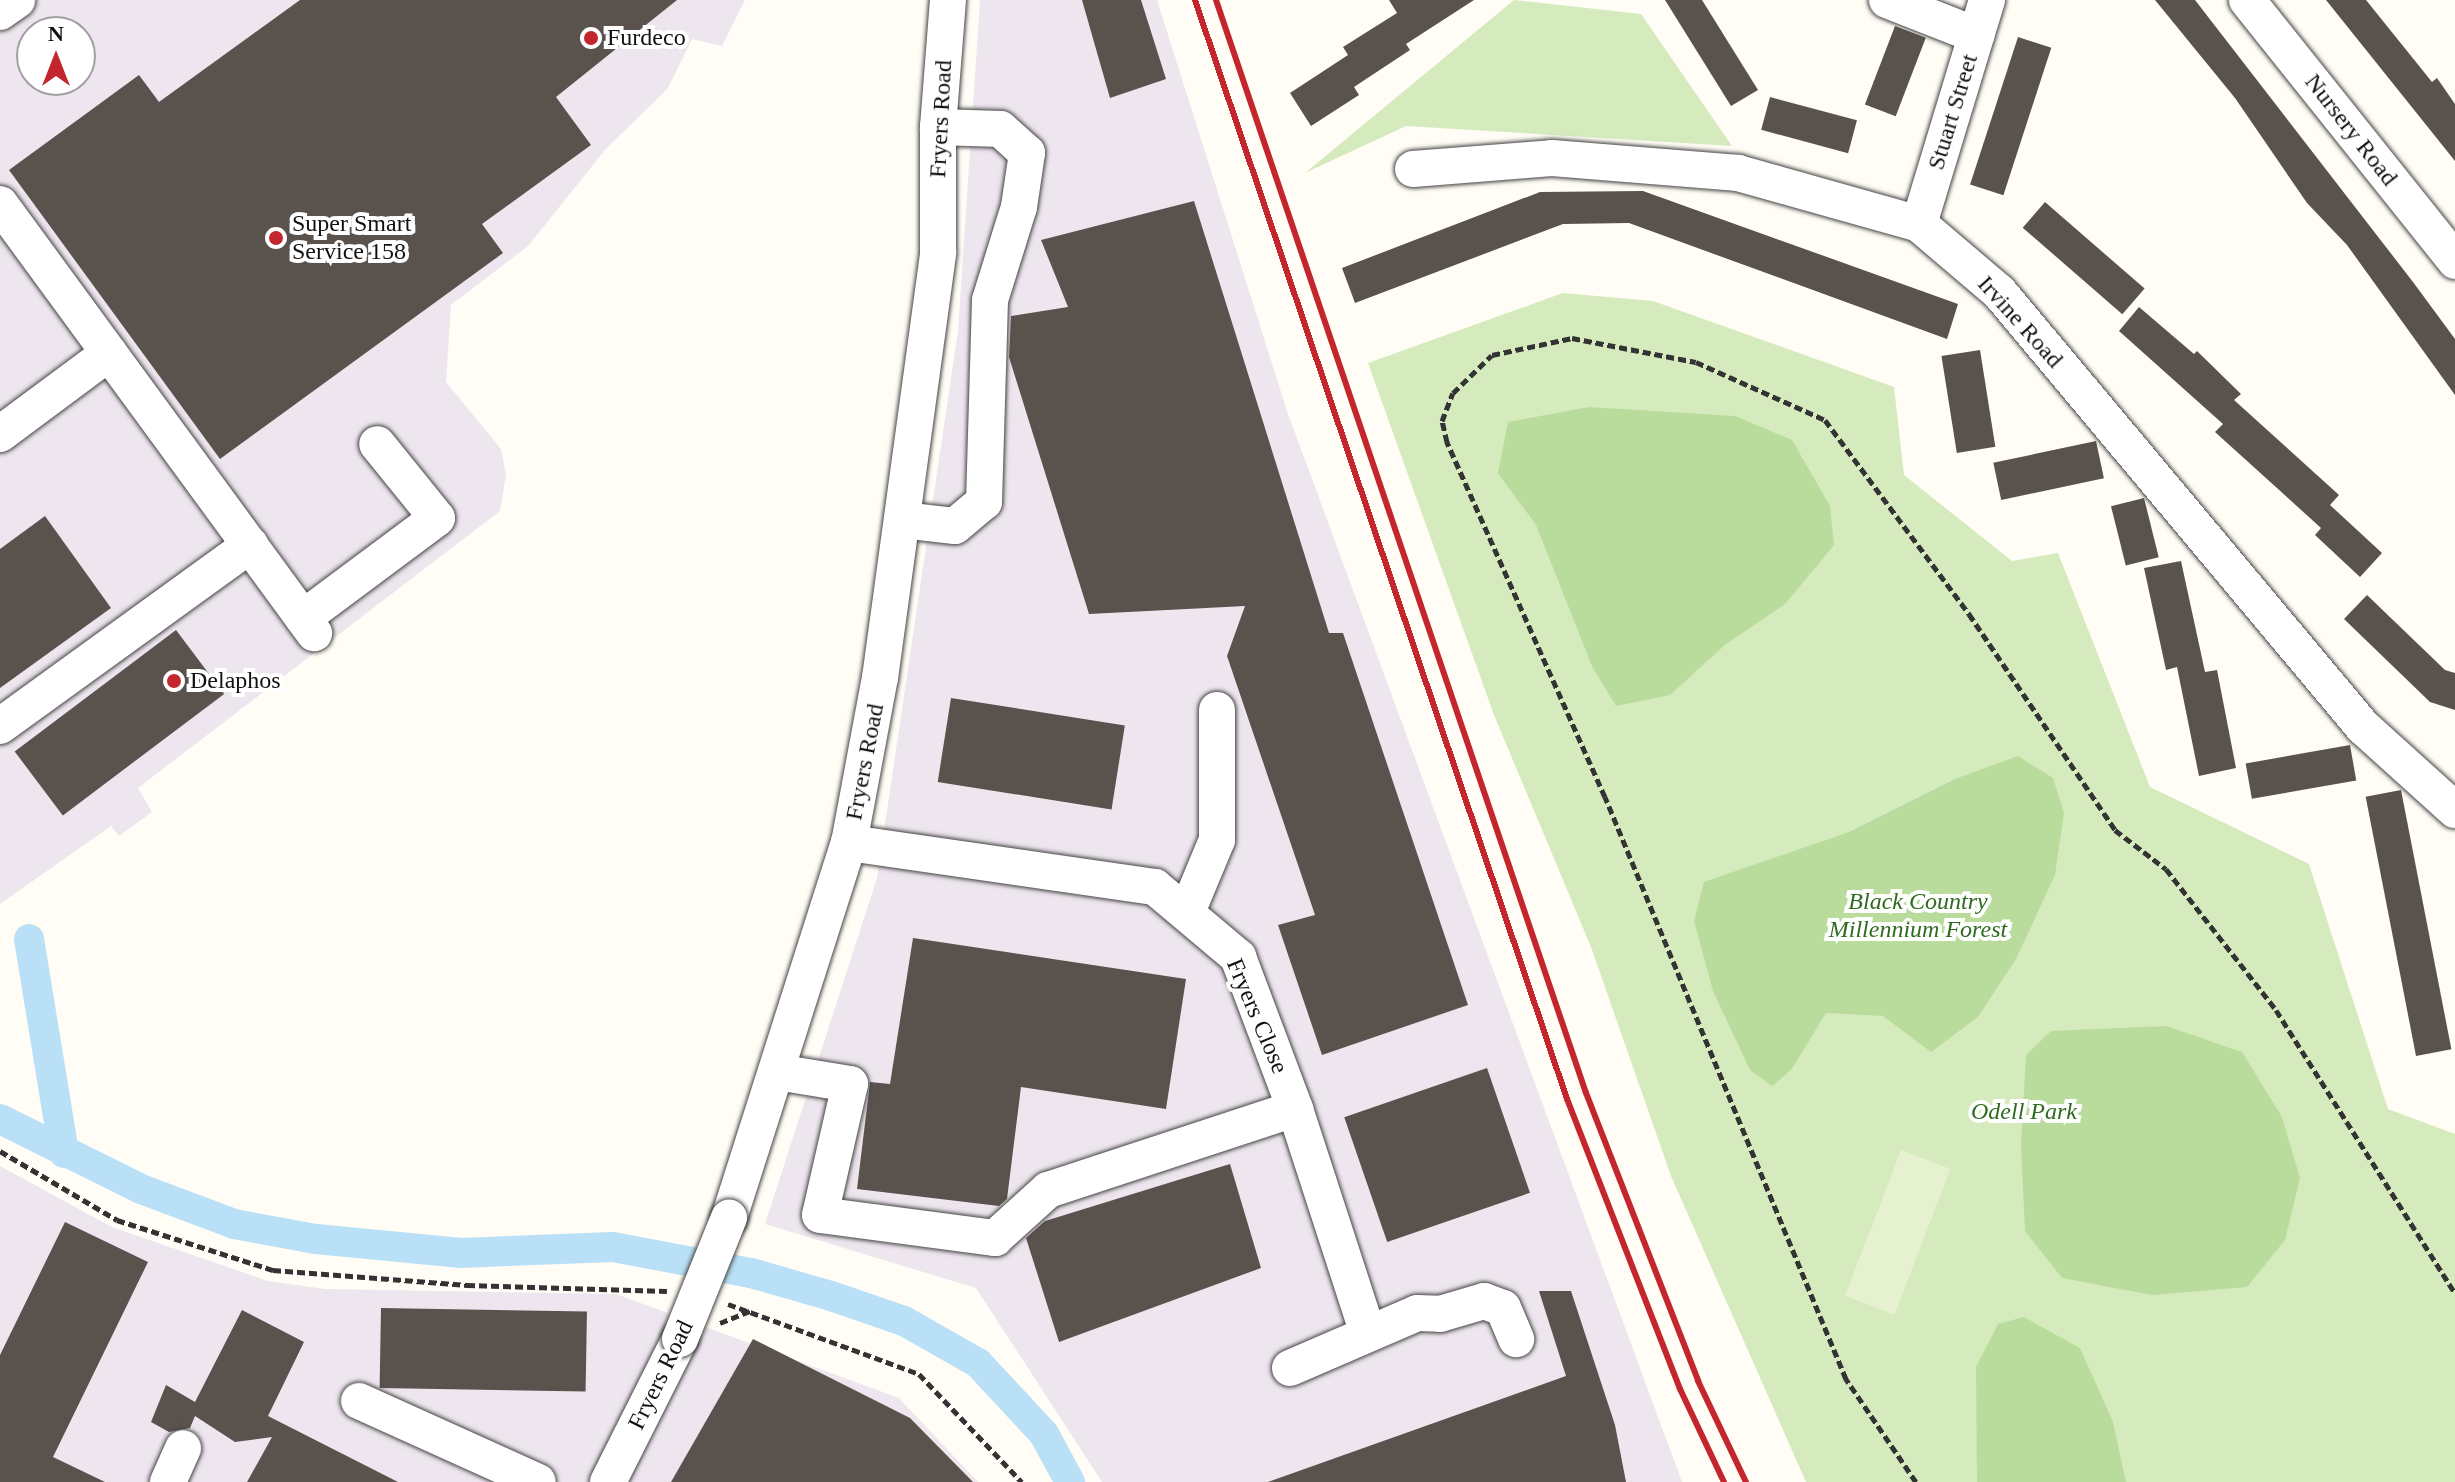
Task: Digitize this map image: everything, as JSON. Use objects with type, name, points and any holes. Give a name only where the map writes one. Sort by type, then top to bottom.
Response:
[{"type":"street","points":[[0,12],[17,0]]},
{"type":"street","name":"Fryers Road","points":[[608,1482],[680,1339],[729,1218],[849,843],[880,678],[938,252],[938,127],[948,0]]},
{"type":"street","points":[[1887,0],[1976,35]]},
{"type":"street","name":"Stuart Street","points":[[1919,224],[1987,0]]},
{"type":"street","name":"Nursery Road","points":[[2247,0],[2455,261]]},
{"type":"street","points":[[902,520],[955,526],[984,502],[990,300],[1019,207],[1027,153],[1000,129],[938,127]]},
{"type":"street","name":"Irvine Road","points":[[1413,169],[1552,158],[1738,173],[1919,224],[1999,292],[2363,727],[2455,810]]},
{"type":"street","points":[[0,204],[308,626],[437,518],[377,444]]},
{"type":"street","points":[[0,434],[109,353]]},
{"type":"street","points":[[0,726],[250,545]]},
{"type":"street","points":[[1187,912],[1217,840],[1217,710]]},
{"type":"street","name":"Fryers Close","points":[[849,843],[1155,887],[1238,957],[1295,1109],[1367,1331]]},
{"type":"street","points":[[777,1072],[850,1084],[820,1215],[995,1238],[1048,1190],[1295,1109]]},
{"type":"street","points":[[1290,1368],[1367,1331],[1417,1313],[1440,1314],[1484,1301],[1503,1308],[1516,1339]]},
{"type":"street","points":[[359,1401],[538,1482]]},
{"type":"street","points":[[168,1482],[183,1448]]},
{"type":"path","points":[[1916,1482],[1846,1379],[1605,797],[1447,442],[1442,421],[1453,393],[1492,355],[1572,338],[1696,362],[1825,420],[1969,614],[2115,830],[2166,869],[2276,1010],[2455,1293]]},
{"type":"path","points":[[0,1151],[117,1220],[273,1270],[467,1285],[650,1287],[679,1293]]},
{"type":"path","points":[[723,1303],[919,1374],[1022,1482]]},
{"type":"shaded area","points":[[0,0],[745,0],[722,46],[692,39],[668,88],[605,150],[528,246],[451,305],[446,382],[501,449],[506,475],[500,511],[138,788],[152,812],[119,836],[111,826],[0,904]]},
{"type":"shaded area","points":[[980,0],[1157,0],[1287,411],[1682,1482],[1102,1482],[976,1288],[765,1224],[877,878],[958,331]]},
{"type":"shaded area","points":[[0,1166],[112,1227],[268,1281],[325,1289],[616,1294],[899,1398],[978,1482],[0,1482]]},
{"type":"green space","points":[[1514,0],[1641,14],[1732,146],[1406,126],[1305,173]]},
{"type":"green space","name":"Odell Park","points":[[1563,293],[1653,301],[1894,387],[1904,475],[2012,561],[2058,553],[2150,787],[2309,864],[2388,1109],[2455,1134],[2455,1482],[1806,1482],[1671,1176],[1591,947],[1494,715],[1368,363]]},
{"type":"green space","points":[[1589,407],[1735,416],[1792,440],[1830,506],[1834,545],[1785,604],[1726,644],[1670,695],[1616,706],[1592,666],[1536,525],[1498,473],[1508,422]]},
{"type":"green space","name":"Black Country Millennium Forest","points":[[2018,756],[2053,778],[2064,813],[2055,875],[2016,959],[1978,1017],[1931,1052],[1883,1016],[1826,1013],[1791,1070],[1772,1086],[1750,1070],[1713,991],[1694,921],[1704,882],[1849,832],[1955,779]]},
{"type":"green space","points":[[2166,1026],[2242,1052],[2282,1117],[2300,1178],[2285,1240],[2247,1287],[2152,1295],[2062,1278],[2025,1231],[2021,1145],[2026,1055],[2051,1031]]},
{"type":"green space","points":[[1901,1150],[1950,1169],[1895,1315],[1845,1296]]},
{"type":"green space","points":[[2024,1317],[2080,1348],[2113,1422],[2126,1482],[1977,1482],[1976,1367],[1998,1324]]},
{"type":"building","name":"Super Smart Service 158","points":[[300,0],[677,0],[556,97],[591,145],[482,224],[503,253],[220,459],[9,170],[139,75],[159,102]]},
{"type":"building","points":[[1082,0],[1141,0],[1166,79],[1110,98]]},
{"type":"building","points":[[1389,0],[1474,0],[1406,44],[1410,50],[1354,87],[1359,95],[1311,126],[1290,93],[1348,55],[1343,47],[1397,13]]},
{"type":"building","points":[[1665,0],[1702,0],[1758,90],[1731,106]]},
{"type":"building","points":[[2155,0],[2195,0],[2413,282],[2455,339],[2455,395],[2347,245],[2307,203],[2235,98]]},
{"type":"building","points":[[2326,0],[2366,0],[2432,82],[2437,78],[2455,104],[2455,161]]},
{"type":"building","points":[[1895,26],[1926,38],[1896,116],[1865,104]]},
{"type":"building","points":[[2018,37],[2051,48],[2003,195],[1970,184]]},
{"type":"building","points":[[1770,97],[1857,120],[1848,153],[1761,130]]},
{"type":"building","points":[[1643,191],[1958,304],[1947,339],[1629,223],[1563,224],[1355,303],[1342,268],[1540,192]]},
{"type":"building","points":[[1194,201],[1329,633],[1343,633],[1468,1005],[1322,1055],[1278,925],[1315,915],[1227,656],[1245,606],[1089,614],[1009,357],[1011,316],[1068,307],[1041,240]]},
{"type":"building","points":[[2045,202],[2145,289],[2122,314],[2023,228]]},
{"type":"building","points":[[2139,307],[2194,354],[2197,351],[2241,394],[2234,400],[2339,495],[2330,505],[2382,553],[2360,577],[2315,535],[2321,528],[2215,432],[2223,424],[2119,331]]},
{"type":"building","points":[[1980,350],[1995,447],[1957,453],[1941,356]]},
{"type":"building","points":[[2096,441],[2104,478],[2001,500],[1993,463]]},
{"type":"building","points":[[2144,498],[2159,557],[2126,565],[2111,506]]},
{"type":"building","points":[[45,516],[111,608],[0,688],[0,549]]},
{"type":"building","points":[[2181,561],[2205,672],[2217,670],[2236,768],[2199,776],[2177,667],[2166,670],[2144,568]]},
{"type":"building","points":[[2367,595],[2445,670],[2455,673],[2455,710],[2430,702],[2344,619]]},
{"type":"building","points":[[176,630],[224,694],[63,815],[15,752]]},
{"type":"building","points":[[951,698],[1125,726],[1112,809],[938,782]]},
{"type":"building","points":[[2350,745],[2356,780],[2252,799],[2246,763]]},
{"type":"building","points":[[2401,790],[2451,1049],[2416,1056],[2366,797]]},
{"type":"building","points":[[913,938],[1186,979],[1166,1109],[1021,1087],[1007,1199],[999,1206],[857,1189],[870,1082],[890,1084]]},
{"type":"building","points":[[1487,1068],[1530,1193],[1387,1242],[1344,1117]]},
{"type":"building","points":[[1230,1164],[1261,1268],[1059,1342],[1026,1238],[1045,1221]]},
{"type":"building","points":[[65,1222],[148,1262],[53,1457],[105,1482],[0,1482],[0,1355]]},
{"type":"building","points":[[1539,1291],[1571,1291],[1615,1425],[1626,1482],[1268,1482],[1566,1376]]},
{"type":"building","points":[[381,1308],[587,1312],[586,1392],[380,1388]]},
{"type":"building","points":[[242,1310],[304,1342],[268,1416],[398,1482],[247,1482],[272,1437],[235,1442],[195,1416],[190,1428],[169,1432],[151,1422],[166,1385],[195,1402]]},
{"type":"building","points":[[753,1339],[910,1418],[973,1482],[671,1482]]},
{"type":"waterway","points":[[29,939],[64,1153]]},
{"type":"waterway","points":[[0,1119],[141,1189],[234,1224],[316,1239],[461,1253],[613,1247],[751,1273],[831,1296],[904,1321],[978,1363],[1044,1434],[1070,1482]]},
{"type":"railway","points":[[1195,0],[1567,1099],[1680,1389],[1724,1482]]},
{"type":"railway","points":[[1216,0],[1586,1093],[1698,1381],[1746,1482]]},
{"type":"place","name":"Furdeco","points":[[591,38]]},
{"type":"place","name":"Super Smart Service 158","points":[[276,238]]},
{"type":"place","name":"Delaphos","points":[[174,681]]}]
